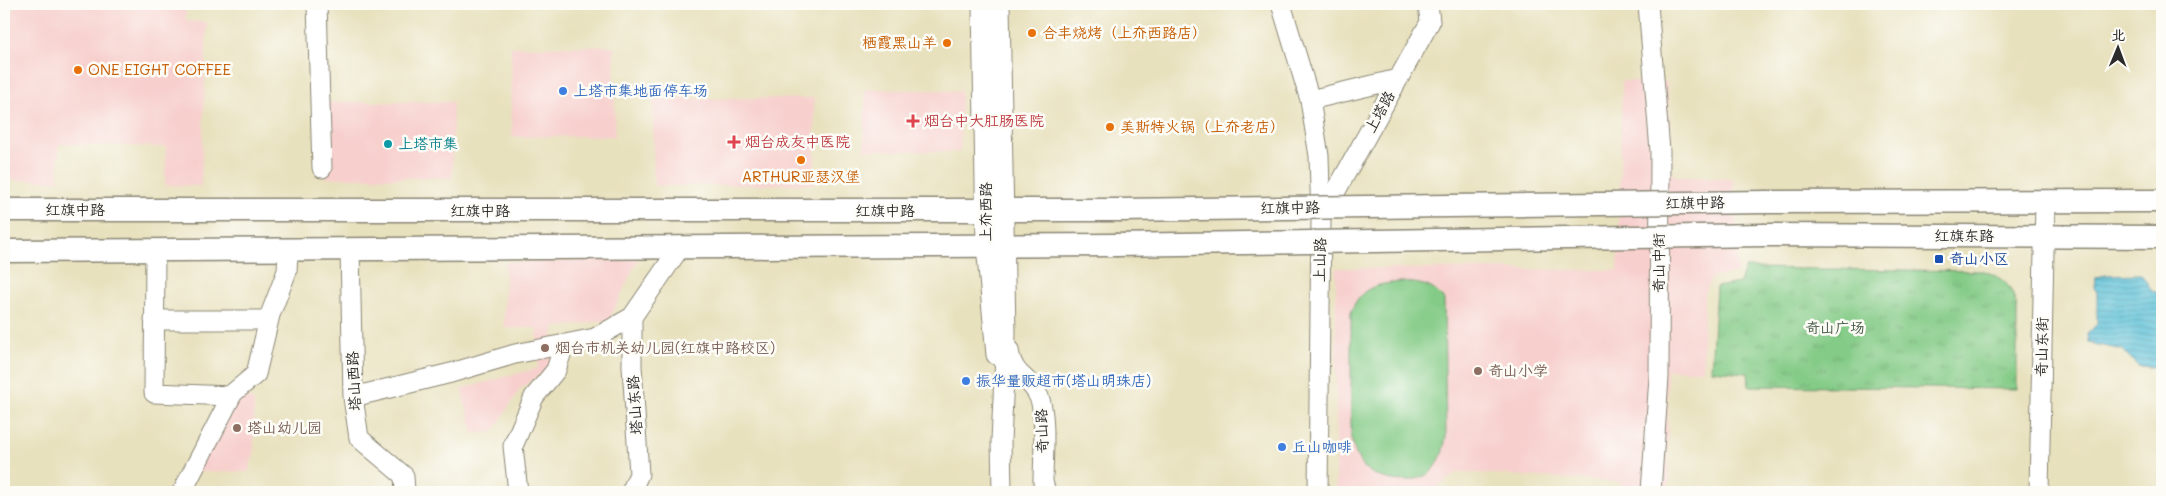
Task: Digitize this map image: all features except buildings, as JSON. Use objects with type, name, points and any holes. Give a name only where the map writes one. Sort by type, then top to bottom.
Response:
[{"type":"main road","points":[[2045,202],[2162,201]]},
{"type":"main road","name":"红旗中路","points":[[4,210],[996,211],[1767,202],[2045,202]]},
{"type":"main road","name":"红旗东路","points":[[995,245],[1115,245],[1765,235],[2162,237]]},
{"type":"main road","points":[[4,251],[995,245]]},
{"type":"main road","points":[[4,268],[35,251]]},
{"type":"street","points":[[316,4],[322,168]]},
{"type":"street","name":"上夼西路","points":[[982,4],[996,211]]},
{"type":"street","name":"上夼西路","points":[[1000,4],[995,245],[1000,334],[1002,492]]},
{"type":"street","name":"上山路","points":[[1281,4],[1310,100],[1319,156],[1321,219],[1318,492]]},
{"type":"street","name":"上塔路","points":[[1321,219],[1430,22],[1428,4]]},
{"type":"street","name":"奇山中街","points":[[1648,4],[1660,151],[1659,376],[1651,492]]},
{"type":"street","points":[[1310,100],[1398,79]]},
{"type":"street","name":"奇山东街","points":[[2038,492],[2045,202]]},
{"type":"street","points":[[353,397],[451,373],[515,354],[595,338],[632,317],[681,246]]},
{"type":"street","points":[[182,492],[232,396],[256,374],[269,320],[287,271],[288,250]]},
{"type":"street","name":"塔山西路","points":[[350,250],[353,397],[359,438],[404,476],[405,492]]},
{"type":"street","points":[[155,251],[154,393],[232,396]]},
{"type":"street","name":"塔山东路","points":[[632,317],[632,366],[639,474],[632,492]]},
{"type":"street","points":[[154,320],[269,320]]},
{"type":"street","name":"奇山路","points":[[1000,334],[1013,368],[1031,384],[1040,400],[1043,414],[1043,482],[1046,492]]},
{"type":"street","points":[[518,492],[513,446],[534,397],[556,370],[564,345]]},
{"type":"shaded area","points":[[15,4],[186,4],[186,21],[207,22],[201,186],[165,185],[166,147],[59,144],[58,181],[4,180],[4,49]]},
{"type":"shaded area","name":"上塔市集地面停车场","points":[[614,46],[615,136],[512,137],[511,47]]},
{"type":"shaded area","name":"奇山小学","points":[[1622,81],[1667,82],[1673,176],[1734,179],[1738,273],[1712,277],[1704,293],[1703,370],[1667,370],[1669,492],[1622,492],[1621,482],[1458,472],[1436,488],[1435,492],[1336,492],[1336,268],[1618,270]]},
{"type":"shaded area","name":"烟台中大肛肠医院","points":[[865,89],[961,91],[960,152],[864,150]]},
{"type":"shaded area","name":"烟台成友中医院","points":[[814,98],[815,184],[654,186],[653,99]]},
{"type":"shaded area","name":"上塔市集","points":[[325,102],[453,102],[452,178],[325,178]]},
{"type":"shaded area","name":"烟台市机关幼儿园(红旗中路校区)","points":[[638,259],[609,320],[554,328],[550,367],[520,389],[493,432],[474,434],[461,389],[538,368],[537,328],[504,328],[505,262]]},
{"type":"shaded area","name":"塔山幼儿园","points":[[235,397],[248,397],[254,402],[254,454],[248,472],[197,472]]},
{"type":"green space","name":"奇山广场","points":[[1745,268],[1984,271],[1991,273],[2002,280],[2010,289],[2017,308],[2017,389],[1749,386],[1748,373],[1711,370],[1716,287],[1740,283]]},
{"type":"green space","points":[[1401,282],[1425,285],[1444,300],[1446,437],[1439,462],[1434,469],[1419,478],[1400,481],[1381,477],[1366,469],[1358,459],[1353,446],[1351,438],[1351,313],[1359,297],[1370,288]]},
{"type":"water","points":[[2141,274],[2153,292],[2162,292],[2162,364],[2151,367],[2138,366],[2123,350],[2088,343],[2087,334],[2097,324],[2095,277]]},
{"type":"place","name":"合丰烧烤（上夼西路店）","points":[[1032,33]]},
{"type":"place","name":"栖霞黑山羊","points":[[947,43]]},
{"type":"place","name":"ONE EIGHT COFFEE","points":[[78,70]]},
{"type":"place","name":"上塔市集地面停车场","points":[[563,91]]},
{"type":"place","name":"烟台中大肛肠医院","points":[[913,121]]},
{"type":"place","name":"美斯特火锅（上夼老店）","points":[[1110,127]]},
{"type":"place","name":"烟台成友中医院","points":[[734,142]]},
{"type":"place","name":"上塔市集","points":[[388,144]]},
{"type":"place","name":"ARTHUR亚瑟汉堡","points":[[801,160]]},
{"type":"place","name":"奇山小区","points":[[1939,259]]},
{"type":"place","name":"烟台市机关幼儿园(红旗中路校区)","points":[[545,348]]},
{"type":"place","name":"奇山小学","points":[[1478,371]]},
{"type":"place","name":"振华量贩超市(塔山明珠店)","points":[[966,381]]},
{"type":"place","name":"塔山幼儿园","points":[[237,428]]},
{"type":"place","name":"丘山咖啡","points":[[1282,447]]}]
